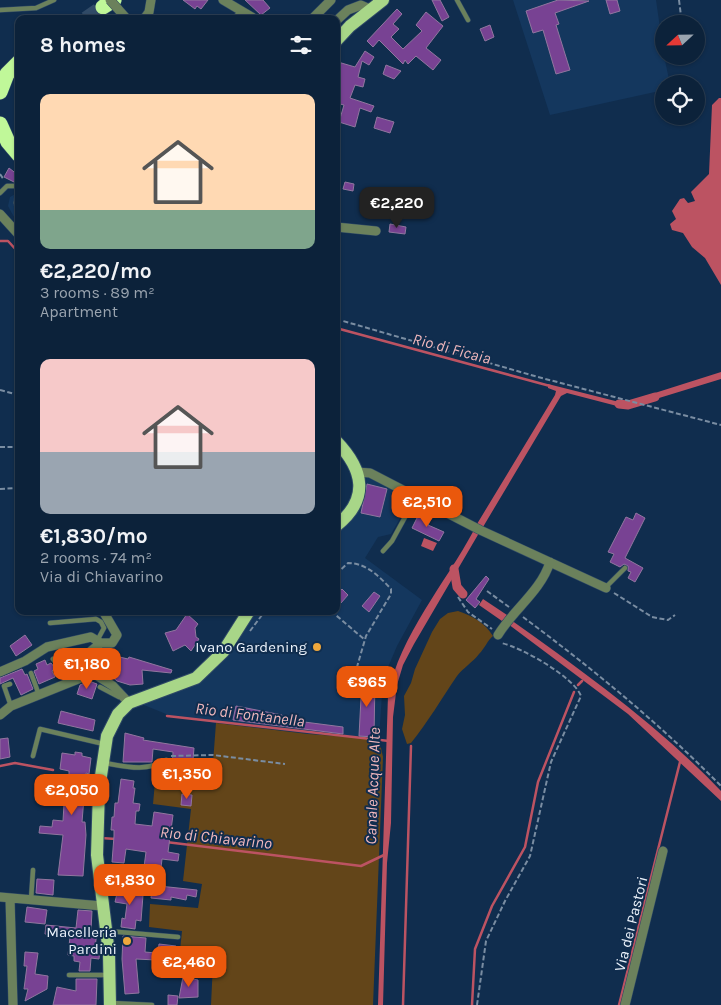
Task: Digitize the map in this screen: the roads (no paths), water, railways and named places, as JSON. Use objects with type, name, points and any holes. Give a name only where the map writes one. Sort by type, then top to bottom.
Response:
[{"type":"highway","points":[[0,92],[7,74],[15,66]]},
{"type":"highway","points":[[0,124],[8,142],[15,150]]},
{"type":"main road","points":[[340,37],[350,26],[383,0]]},
{"type":"main road","points":[[340,446],[350,458],[357,472],[358,500],[354,509],[340,522]]},
{"type":"main road","points":[[110,1004],[110,976],[97,855],[102,763],[105,744],[118,714],[128,702],[196,678],[223,652],[246,615]]},
{"type":"street","points":[[146,15],[150,0]]},
{"type":"street","points":[[223,0],[248,15]]},
{"type":"street","points":[[316,15],[331,0]]},
{"type":"street","points":[[111,4],[123,15]]},
{"type":"street","points":[[340,17],[348,10],[361,5],[370,9]]},
{"type":"street","points":[[0,214],[15,231]]},
{"type":"street","points":[[340,227],[376,231]]},
{"type":"street","points":[[357,472],[370,473],[478,529],[606,588]]},
{"type":"street","points":[[498,635],[507,620],[516,612],[542,578],[550,562]]},
{"type":"street","points":[[0,672],[25,661],[47,648],[91,636],[99,641],[112,643],[118,635],[106,615]]},
{"type":"street","points":[[99,641],[91,651],[90,663],[94,673],[113,686],[128,702]]},
{"type":"street","points":[[0,715],[12,706],[94,673]]},
{"type":"street","name":"Via dei Pastori","points":[[625,1005],[663,851]]},
{"type":"street","points":[[13,1005],[3,899],[102,906]]},
{"type":"lane","points":[[0,10],[36,8],[54,0]]},
{"type":"lane","points":[[457,0],[468,20]]},
{"type":"lane","points":[[237,15],[241,10]]},
{"type":"lane","points":[[0,192],[7,186],[15,186]]},
{"type":"lane","points":[[383,551],[392,542],[416,497]]},
{"type":"lane","points":[[606,588],[625,568]]},
{"type":"lane","points":[[50,623],[96,619],[102,622],[104,628],[99,641]]},
{"type":"lane","points":[[53,659],[62,670],[66,683]]},
{"type":"lane","points":[[31,673],[39,694]]},
{"type":"lane","points":[[10,684],[4,686],[12,706]]},
{"type":"lane","points":[[100,687],[128,702]]},
{"type":"lane","points":[[34,756],[40,729],[105,744]]},
{"type":"lane","points":[[102,763],[144,768],[155,767],[166,760]]},
{"type":"lane","points":[[31,900],[33,870]]},
{"type":"lane","points":[[106,931],[178,937]]},
{"type":"lane","points":[[69,975],[110,976]]},
{"type":"lane","points":[[110,1004],[152,1005]]},
{"type":"waterway","name":"Rio di Ficaia","points":[[0,241],[8,241],[15,249]]},
{"type":"waterway","name":"Rio di Ficaia","points":[[340,329],[550,386]]},
{"type":"waterway","name":"Canale Acque Alte","points":[[619,404],[628,405],[655,397]]},
{"type":"waterway","points":[[454,569],[457,587],[463,594]]},
{"type":"waterway","points":[[578,685],[582,681]]},
{"type":"waterway","points":[[472,1005],[475,949],[492,906],[525,847],[538,782],[574,692]]},
{"type":"waterway","name":"Rio di Fontanella","points":[[167,716],[389,741]]},
{"type":"waterway","points":[[403,1005],[411,746]]},
{"type":"waterway","points":[[619,1005],[680,762]]},
{"type":"waterway","name":"Rio di Fontanella","points":[[0,766],[15,763],[53,770]]},
{"type":"waterway","name":"Rio di Chiavarino","points":[[101,838],[116,839]]},
{"type":"waterway","name":"Rio di Chiavarino","points":[[166,842],[361,866],[384,855]]},
{"type":"tunnel","points":[[92,15],[103,7]]},
{"type":"place","name":"Ivano Gardening","points":[[317,647]]},
{"type":"place","name":"Macelleria Pardini","points":[[127,941]]}]
